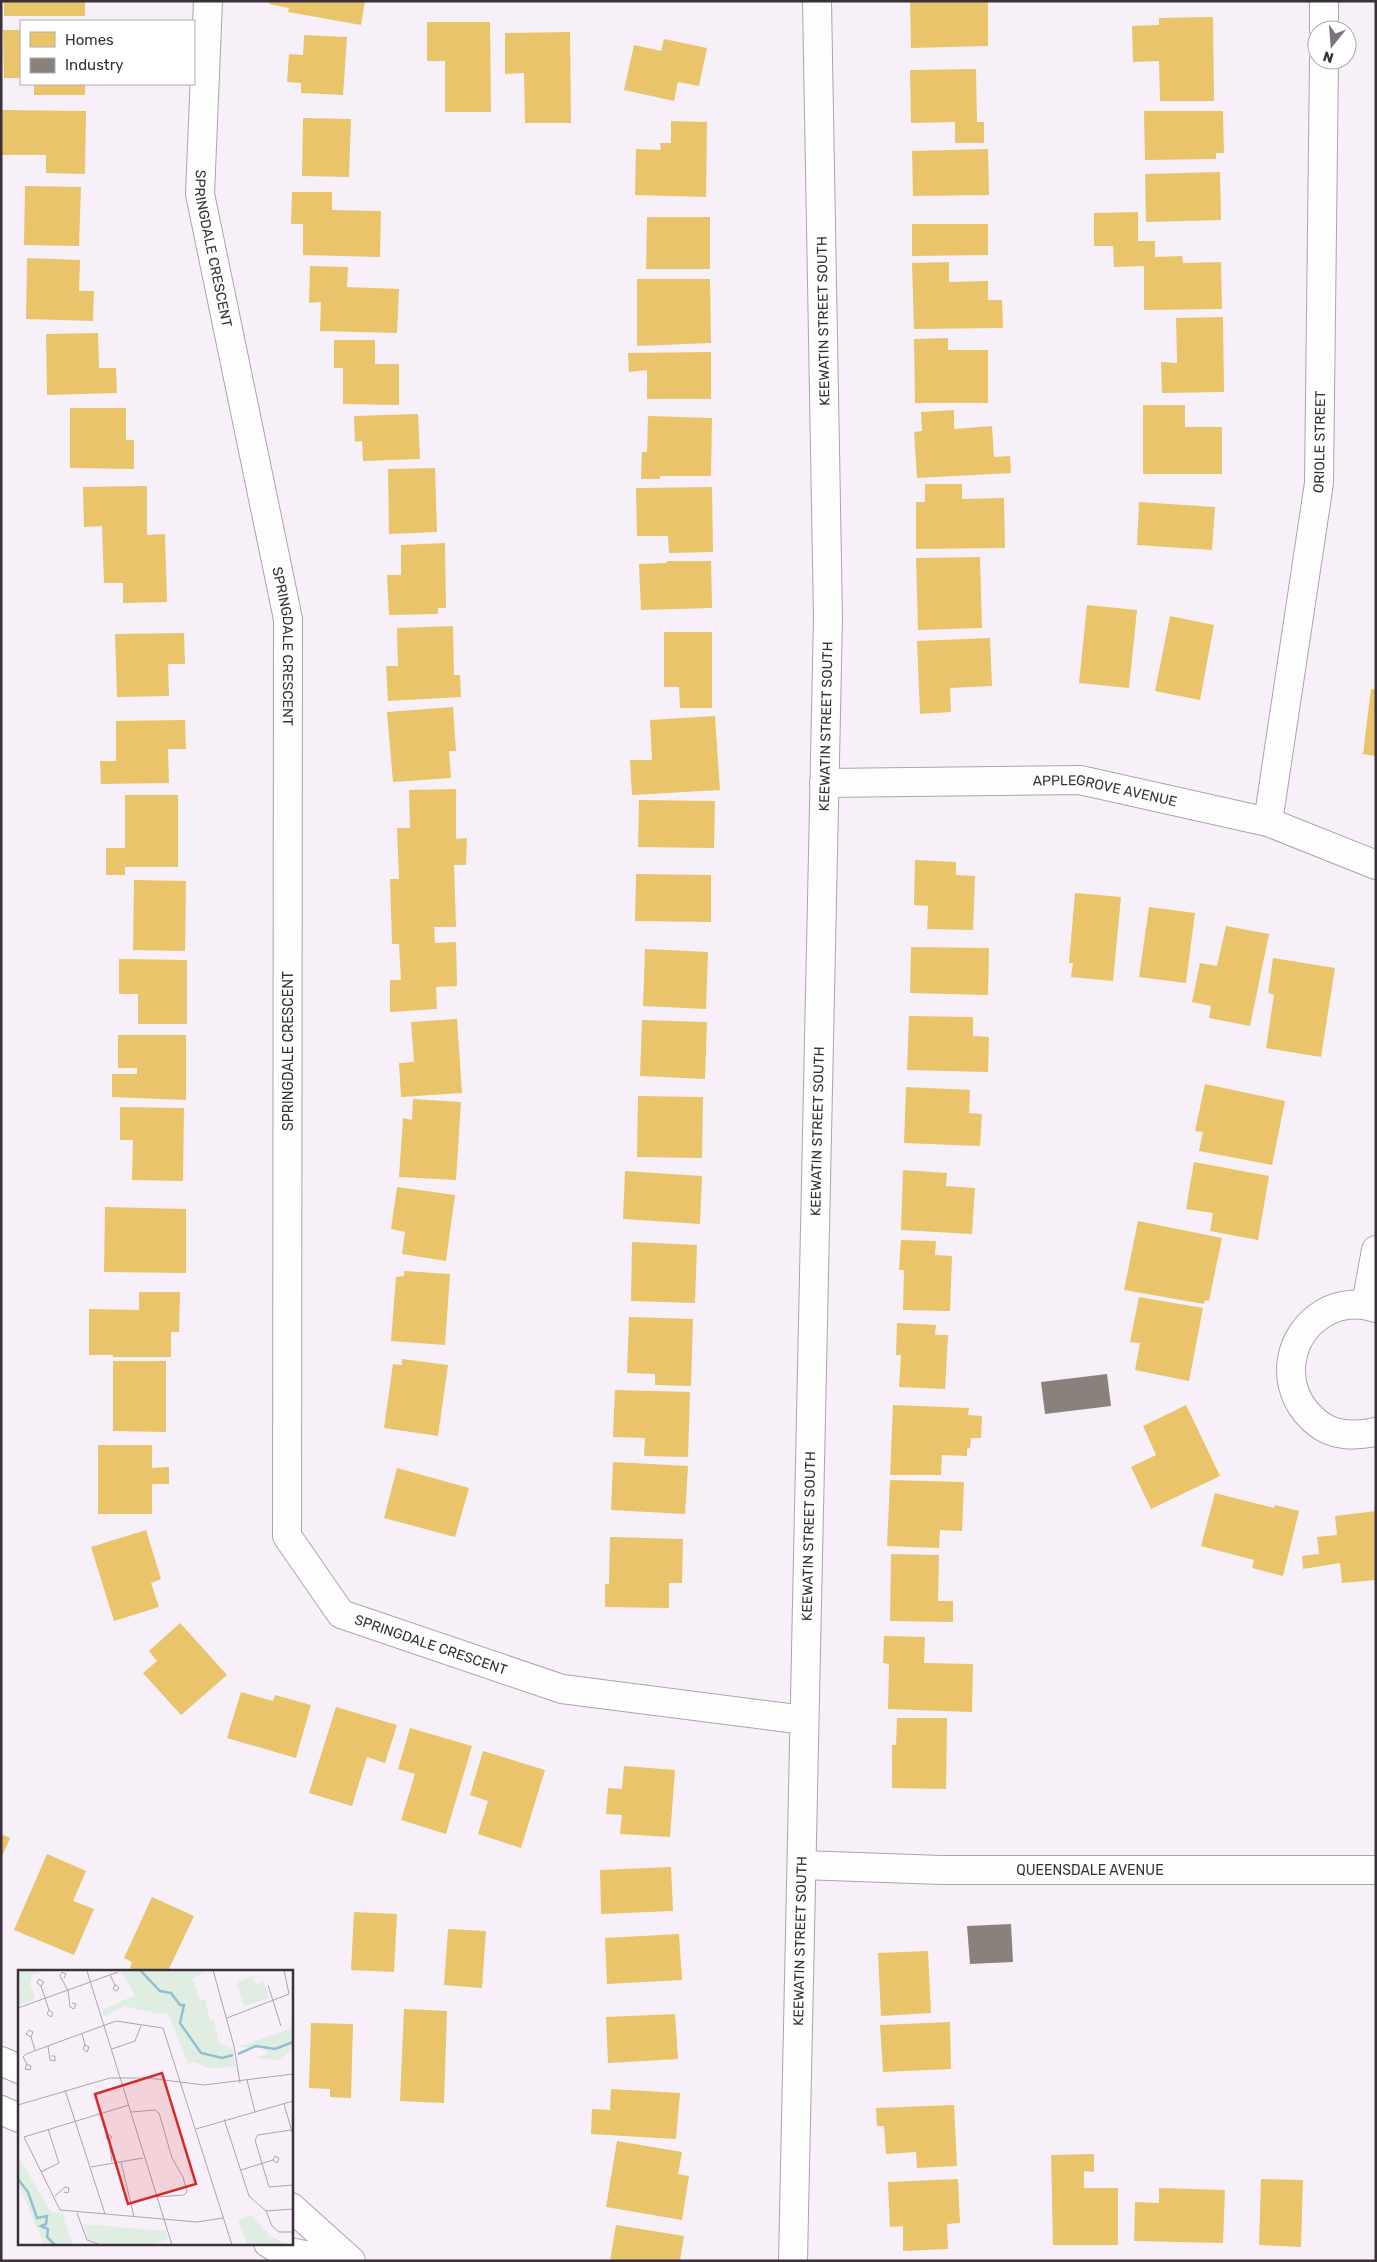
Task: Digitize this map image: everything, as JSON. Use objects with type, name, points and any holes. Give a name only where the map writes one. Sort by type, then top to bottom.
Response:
[{"type":"street","name":"SPRINGDALE CRESCENT","points":[[208,1],[200,194],[288,620],[287,1536],[340,1614],[562,1689],[804,1720]]},
{"type":"street","name":"KEEWATIN STREET SOUTH","points":[[793,2261],[828,618],[817,1]]},
{"type":"street","points":[[1324,1],[1324,20]]},
{"type":"street","name":"ORIOLE STREET","points":[[1268,822],[1319,483],[1324,70]]},
{"type":"street","name":"APPLEGROVE AVENUE","points":[[824,783],[1080,780],[1268,822],[1376,865]]},
{"type":"street","points":[[1376,1250],[1371,1306],[1332,1308],[1313,1320],[1299,1337],[1291,1359],[1291,1381],[1299,1402],[1313,1420],[1333,1432],[1355,1435],[1376,1432]]},
{"type":"street","name":"QUEENSDALE AVENUE","points":[[802,1865],[941,1870],[1376,1870]]},
{"type":"street","points":[[1,2061],[18,2069]]},
{"type":"street","points":[[1,2110],[18,2118]]},
{"type":"street","points":[[292,2208],[351,2261]]},
{"type":"street","points":[[270,2244],[280,2250],[334,2261]]},
{"type":"building: Homes","points":[[4,1],[85,1],[85,16],[4,16]]},
{"type":"building: Homes","points":[[270,1],[365,1],[361,25],[288,12],[289,8],[269,4]]},
{"type":"building: Homes","points":[[910,1],[988,1],[988,46],[911,48]]},
{"type":"building: Homes","points":[[1213,17],[1214,101],[1160,101],[1159,61],[1133,62],[1132,26],[1159,25],[1159,18]]},
{"type":"building: Homes","points":[[427,22],[490,22],[491,112],[445,112],[445,61],[427,61]]},
{"type":"building: Homes","points":[[3,30],[20,30],[20,78],[4,78]]},
{"type":"building: Homes","points":[[570,32],[571,123],[525,123],[524,73],[505,74],[505,33]]},
{"type":"building: Homes","points":[[304,35],[347,37],[343,95],[301,93],[301,83],[287,82],[289,54],[303,55]]},
{"type":"building: Homes","points":[[664,39],[707,48],[699,86],[678,82],[674,101],[624,90],[634,45],[661,51]]},
{"type":"building: Homes","points":[[976,69],[977,122],[984,122],[984,143],[955,143],[955,122],[911,123],[910,70]]},
{"type":"building: Homes","points":[[34,85],[85,85],[85,95],[34,95]]},
{"type":"building: Homes","points":[[1,110],[86,111],[85,174],[46,173],[46,155],[1,155]]},
{"type":"building: Homes","points":[[1144,111],[1223,111],[1224,153],[1216,153],[1216,159],[1145,160]]},
{"type":"building: Homes","points":[[303,118],[351,119],[349,177],[302,176]]},
{"type":"building: Homes","points":[[671,121],[707,122],[706,197],[635,195],[636,149],[661,150],[660,143],[671,143]]},
{"type":"building: Homes","points":[[988,149],[989,195],[913,196],[912,151]]},
{"type":"building: Homes","points":[[1220,172],[1221,220],[1146,222],[1145,174]]},
{"type":"building: Homes","points":[[25,186],[81,187],[79,246],[24,245]]},
{"type":"building: Homes","points":[[292,192],[332,192],[332,210],[381,211],[380,257],[303,255],[303,224],[291,224]]},
{"type":"building: Homes","points":[[1138,212],[1138,241],[1155,241],[1155,257],[1182,256],[1183,263],[1221,262],[1222,309],[1144,310],[1144,266],[1114,267],[1113,246],[1094,246],[1094,213]]},
{"type":"building: Homes","points":[[647,217],[710,217],[710,269],[646,269]]},
{"type":"building: Homes","points":[[912,224],[988,224],[988,255],[912,256]]},
{"type":"building: Homes","points":[[27,258],[80,260],[79,291],[94,291],[93,321],[26,319]]},
{"type":"building: Homes","points":[[949,262],[949,282],[988,281],[988,300],[1002,300],[1003,328],[914,329],[912,263]]},
{"type":"building: Homes","points":[[310,266],[348,267],[347,287],[399,289],[397,333],[320,331],[321,302],[309,303]]},
{"type":"building: Homes","points":[[637,279],[710,279],[711,343],[637,346]]},
{"type":"building: Homes","points":[[1223,317],[1224,392],[1162,393],[1161,362],[1177,363],[1176,318]]},
{"type":"building: Homes","points":[[98,333],[99,368],[116,368],[117,393],[47,395],[46,334]]},
{"type":"building: Homes","points":[[948,338],[948,350],[988,350],[988,403],[915,403],[914,339]]},
{"type":"building: Homes","points":[[334,340],[375,340],[375,364],[399,364],[399,405],[343,404],[343,368],[334,368]]},
{"type":"building: Homes","points":[[711,352],[711,399],[647,399],[647,370],[629,372],[628,353]]},
{"type":"building: Homes","points":[[1143,405],[1185,405],[1185,427],[1222,427],[1222,474],[1143,474]]},
{"type":"building: Homes","points":[[70,408],[126,408],[126,440],[134,440],[134,469],[70,468]]},
{"type":"building: Homes","points":[[954,410],[954,429],[992,426],[994,457],[1010,456],[1011,473],[917,478],[914,432],[922,431],[921,412]]},
{"type":"building: Homes","points":[[418,414],[420,459],[363,461],[362,441],[355,442],[354,416]]},
{"type":"building: Homes","points":[[648,416],[712,418],[711,476],[660,476],[660,479],[641,479],[642,452],[647,452]]},
{"type":"building: Homes","points":[[435,468],[437,532],[389,534],[388,469]]},
{"type":"building: Homes","points":[[925,484],[962,484],[962,499],[1004,498],[1005,548],[916,549],[916,502],[925,502]]},
{"type":"building: Homes","points":[[147,486],[147,535],[165,534],[167,602],[123,603],[123,583],[104,583],[102,526],[84,527],[83,487]]},
{"type":"building: Homes","points":[[712,487],[713,552],[669,553],[668,536],[637,536],[636,488]]},
{"type":"building: Homes","points":[[1139,502],[1215,507],[1212,550],[1137,545]]},
{"type":"building: Homes","points":[[445,543],[446,608],[438,608],[438,614],[389,615],[387,575],[401,575],[401,545]]},
{"type":"building: Homes","points":[[980,557],[982,628],[918,630],[916,558]]},
{"type":"building: Homes","points":[[667,561],[711,561],[712,608],[641,610],[639,564],[667,563]]},
{"type":"building: Homes","points":[[1087,605],[1137,610],[1129,688],[1079,683]]},
{"type":"building: Homes","points":[[1170,616],[1214,625],[1200,700],[1155,691]]},
{"type":"building: Homes","points":[[453,626],[454,675],[460,675],[461,697],[388,701],[386,666],[398,666],[397,628]]},
{"type":"building: Homes","points":[[664,632],[712,632],[712,708],[680,708],[679,687],[664,687]]},
{"type":"building: Homes","points":[[184,633],[185,664],[168,664],[169,696],[117,697],[115,634]]},
{"type":"building: Homes","points":[[990,638],[992,686],[950,688],[951,712],[920,714],[917,641]]},
{"type":"building: Homes","points":[[1371,689],[1376,690],[1376,756],[1363,754]]},
{"type":"building: Homes","points":[[453,707],[456,751],[449,751],[451,778],[393,782],[387,712]]},
{"type":"building: Homes","points":[[715,716],[720,790],[632,795],[630,760],[652,760],[650,720]]},
{"type":"building: Homes","points":[[185,720],[186,749],[168,749],[169,783],[101,784],[100,761],[116,761],[116,721]]},
{"type":"building: Homes","points":[[456,789],[456,839],[467,838],[466,865],[454,865],[456,927],[434,927],[435,943],[456,942],[457,986],[436,987],[437,1009],[390,1012],[390,980],[401,980],[399,944],[392,944],[390,879],[399,879],[397,828],[410,828],[409,790]]},
{"type":"building: Homes","points":[[125,795],[178,795],[178,867],[125,867],[125,875],[106,875],[106,848],[125,848]]},
{"type":"building: Homes","points":[[639,800],[715,801],[714,848],[638,847]]},
{"type":"building: Homes","points":[[915,860],[956,862],[956,875],[975,876],[973,930],[927,929],[928,906],[914,905]]},
{"type":"building: Homes","points":[[636,874],[711,875],[711,922],[635,921]]},
{"type":"building: Homes","points":[[134,880],[186,881],[185,951],[133,950]]},
{"type":"building: Homes","points":[[1075,893],[1121,897],[1113,981],[1071,977],[1073,963],[1069,963]]},
{"type":"building: Homes","points":[[1149,907],[1195,913],[1186,983],[1139,977]]},
{"type":"building: Homes","points":[[1226,926],[1269,934],[1250,1026],[1209,1018],[1211,1006],[1192,1002],[1200,963],[1217,966]]},
{"type":"building: Homes","points":[[911,947],[989,948],[988,995],[910,993]]},
{"type":"building: Homes","points":[[645,949],[708,952],[706,1009],[643,1006]]},
{"type":"building: Homes","points":[[1273,958],[1335,968],[1321,1057],[1266,1048],[1274,995],[1268,993]]},
{"type":"building: Homes","points":[[119,959],[187,960],[187,1024],[138,1024],[138,994],[119,994]]},
{"type":"building: Homes","points":[[909,1016],[973,1017],[973,1036],[989,1037],[988,1072],[907,1070]]},
{"type":"building: Homes","points":[[457,1019],[462,1093],[401,1097],[399,1063],[414,1062],[411,1022]]},
{"type":"building: Homes","points":[[642,1020],[707,1022],[705,1079],[640,1076]]},
{"type":"building: Homes","points":[[118,1035],[186,1035],[186,1100],[112,1097],[112,1074],[137,1074],[137,1068],[118,1068]]},
{"type":"building: Homes","points":[[1205,1084],[1285,1101],[1272,1165],[1199,1151],[1203,1132],[1195,1131]]},
{"type":"building: Homes","points":[[906,1087],[970,1090],[969,1113],[982,1114],[980,1146],[904,1143]]},
{"type":"building: Homes","points":[[638,1096],[703,1097],[702,1158],[637,1157]]},
{"type":"building: Homes","points":[[413,1099],[461,1102],[456,1180],[399,1177],[403,1118],[412,1120]]},
{"type":"building: Homes","points":[[120,1107],[184,1108],[183,1181],[132,1180],[133,1140],[120,1140]]},
{"type":"building: Homes","points":[[1194,1162],[1269,1176],[1258,1240],[1210,1231],[1213,1213],[1186,1209]]},
{"type":"building: Homes","points":[[903,1170],[947,1173],[946,1186],[975,1188],[972,1234],[901,1230]]},
{"type":"building: Homes","points":[[625,1171],[702,1176],[700,1224],[623,1219]]},
{"type":"building: Homes","points":[[397,1187],[455,1195],[446,1261],[402,1254],[405,1232],[391,1229]]},
{"type":"building: Homes","points":[[105,1207],[186,1209],[186,1273],[104,1272]]},
{"type":"building: Homes","points":[[1138,1221],[1222,1238],[1209,1301],[1205,1300],[1204,1304],[1124,1290]]},
{"type":"building: Homes","points":[[901,1240],[936,1241],[935,1255],[952,1256],[950,1311],[903,1310],[904,1270],[899,1270]]},
{"type":"building: Homes","points":[[632,1242],[697,1245],[695,1303],[631,1301]]},
{"type":"building: Homes","points":[[404,1271],[450,1274],[445,1345],[391,1341],[396,1277],[404,1276]]},
{"type":"building: Homes","points":[[139,1292],[180,1292],[179,1332],[171,1332],[171,1357],[89,1355],[89,1309],[139,1310]]},
{"type":"building: Homes","points":[[1139,1297],[1203,1308],[1189,1381],[1135,1370],[1140,1343],[1130,1342]]},
{"type":"building: Homes","points":[[629,1317],[693,1319],[691,1386],[655,1385],[655,1374],[627,1373]]},
{"type":"building: Homes","points":[[897,1323],[936,1325],[935,1335],[948,1335],[945,1389],[899,1387],[901,1355],[896,1355]]},
{"type":"building: Homes","points":[[402,1359],[448,1365],[438,1436],[384,1428],[393,1364],[402,1365]]},
{"type":"building: Homes","points":[[113,1361],[166,1361],[166,1432],[113,1431]]},
{"type":"building: Homes","points":[[615,1390],[690,1392],[688,1457],[644,1456],[645,1438],[613,1437]]},
{"type":"building: Homes","points":[[893,1405],[969,1408],[968,1415],[982,1416],[981,1438],[971,1438],[970,1448],[967,1449],[967,1456],[942,1455],[941,1475],[890,1475]]},
{"type":"building: Homes","points":[[1186,1405],[1220,1476],[1151,1509],[1131,1467],[1156,1455],[1143,1426]]},
{"type":"building: Homes","points":[[98,1445],[152,1445],[152,1468],[169,1467],[169,1484],[152,1484],[152,1514],[98,1514]]},
{"type":"building: Homes","points":[[613,1462],[688,1466],[685,1514],[611,1510]]},
{"type":"building: Homes","points":[[397,1468],[469,1488],[455,1537],[384,1518]]},
{"type":"building: Homes","points":[[890,1480],[964,1482],[962,1531],[940,1530],[939,1548],[887,1546]]},
{"type":"building: Homes","points":[[1215,1493],[1274,1508],[1275,1505],[1299,1511],[1283,1576],[1252,1568],[1254,1560],[1201,1546]]},
{"type":"building: Homes","points":[[1376,1511],[1376,1580],[1342,1583],[1340,1563],[1303,1569],[1302,1556],[1319,1554],[1317,1537],[1337,1535],[1335,1516]]},
{"type":"building: Homes","points":[[146,1530],[161,1579],[151,1583],[159,1607],[114,1621],[91,1547]]},
{"type":"building: Homes","points":[[610,1537],[683,1539],[682,1583],[669,1583],[669,1608],[605,1607],[605,1584],[609,1584]]},
{"type":"building: Homes","points":[[891,1554],[939,1555],[938,1601],[953,1601],[953,1622],[890,1621]]},
{"type":"building: Homes","points":[[180,1623],[227,1675],[181,1715],[143,1673],[157,1661],[149,1651]]},
{"type":"building: Homes","points":[[884,1636],[925,1637],[924,1663],[973,1664],[972,1712],[888,1709],[889,1664],[883,1663]]},
{"type":"building: Homes","points":[[241,1692],[273,1701],[275,1695],[311,1705],[296,1758],[227,1738]]},
{"type":"building: Homes","points":[[336,1707],[397,1725],[385,1763],[367,1757],[352,1806],[309,1793]]},
{"type":"building: Homes","points":[[897,1718],[947,1718],[946,1789],[892,1788],[892,1745],[896,1745]]},
{"type":"building: Homes","points":[[410,1728],[472,1746],[446,1834],[401,1820],[415,1774],[398,1769]]},
{"type":"building: Homes","points":[[483,1751],[545,1770],[521,1848],[478,1834],[488,1801],[470,1795]]},
{"type":"building: Homes","points":[[624,1766],[675,1770],[670,1837],[620,1834],[622,1815],[606,1814],[608,1788],[622,1789]]},
{"type":"building: Homes","points":[[1,1834],[10,1838],[1,1859]]},
{"type":"building: Homes","points":[[47,1854],[86,1871],[73,1901],[94,1909],[74,1955],[14,1930]]},
{"type":"building: Homes","points":[[671,1867],[673,1911],[601,1914],[600,1870]]},
{"type":"building: Homes","points":[[152,1897],[194,1916],[168,1970],[135,1970],[130,1968],[132,1962],[124,1958]]},
{"type":"building: Homes","points":[[354,1912],[397,1914],[394,1972],[351,1970]]},
{"type":"building: Homes","points":[[448,1929],[486,1931],[482,1988],[444,1985]]},
{"type":"building: Homes","points":[[679,1934],[682,1980],[607,1984],[605,1938]]},
{"type":"building: Homes","points":[[928,1951],[931,2013],[881,2016],[878,1953]]},
{"type":"building: Homes","points":[[404,2009],[447,2011],[444,2103],[400,2101]]},
{"type":"building: Homes","points":[[675,2014],[678,2059],[608,2063],[606,2017]]},
{"type":"building: Homes","points":[[950,2022],[951,2069],[883,2072],[880,2025]]},
{"type":"building: Homes","points":[[311,2023],[353,2024],[351,2098],[330,2097],[330,2089],[309,2088]]},
{"type":"building: Homes","points":[[611,2089],[680,2093],[676,2139],[591,2134],[592,2109],[610,2110]]},
{"type":"building: Homes","points":[[954,2105],[957,2166],[917,2168],[916,2152],[886,2154],[884,2126],[877,2126],[876,2108]]},
{"type":"building: Homes","points":[[617,2141],[682,2152],[678,2174],[689,2176],[682,2220],[606,2207]]},
{"type":"building: Homes","points":[[1094,2154],[1094,2172],[1084,2171],[1084,2188],[1118,2188],[1118,2245],[1053,2245],[1051,2155]]},
{"type":"building: Homes","points":[[958,2179],[960,2223],[947,2224],[948,2249],[903,2251],[903,2226],[890,2227],[888,2182]]},
{"type":"building: Homes","points":[[1261,2179],[1303,2180],[1301,2247],[1259,2245]]},
{"type":"building: Homes","points":[[1159,2188],[1225,2190],[1223,2243],[1134,2241],[1135,2202],[1159,2203]]},
{"type":"building: Homes","points":[[616,2225],[684,2236],[680,2261],[610,2261]]},
{"type":"building: Industry","points":[[1107,1374],[1111,1406],[1045,1414],[1041,1382]]},
{"type":"building: Industry","points":[[1011,1924],[1013,1962],[970,1964],[967,1926]]}]
